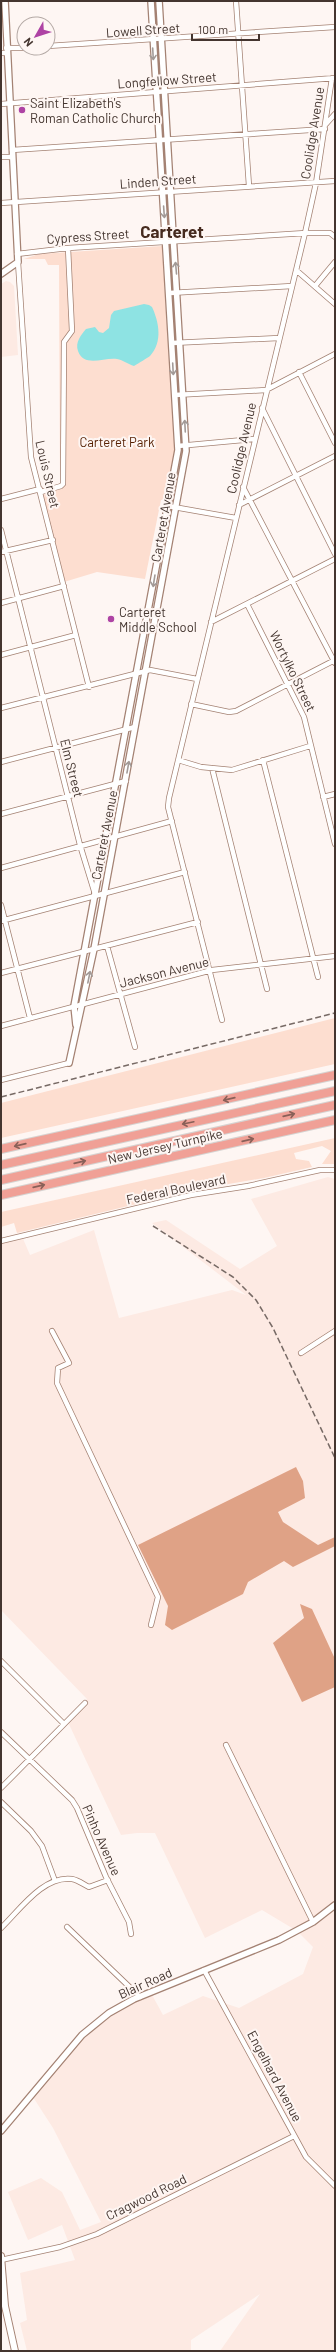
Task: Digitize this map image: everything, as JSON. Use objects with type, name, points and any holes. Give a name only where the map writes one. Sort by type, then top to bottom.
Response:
[{"type":"highway","points":[[1,1149],[335,1075]]},
{"type":"highway","name":"New Jersey Turnpike","points":[[1,1165],[335,1091]]},
{"type":"highway","name":"New Jersey Turnpike","points":[[1,1180],[335,1105]]},
{"type":"highway","name":"New Jersey Turnpike","points":[[1,1196],[335,1120]]},
{"type":"main road","points":[[1,2256],[3,2306],[15,2351]]},
{"type":"street","points":[[1,274],[18,262],[10,103],[5,52],[4,1]]},
{"type":"street","name":"Carteret Avenue","points":[[76,1029],[74,1006],[136,674],[146,628],[178,446],[170,293],[158,141],[151,1]]},
{"type":"street","name":"Carteret Avenue","points":[[69,1063],[83,1004],[126,781],[177,507],[186,445],[178,292],[159,1]]},
{"type":"street","points":[[236,1],[249,186]]},
{"type":"street","name":"Lowell Street","points":[[56,46],[153,41],[335,27]]},
{"type":"street","points":[[5,52],[16,50]]},
{"type":"street","name":"Longfellow Street","points":[[1,104],[334,78]]},
{"type":"street","name":"Coolidge Avenue","points":[[222,1020],[211,970],[172,821],[169,798],[254,439],[305,233],[316,183],[334,78]]},
{"type":"street","points":[[12,150],[167,141],[326,127],[335,114]]},
{"type":"street","points":[[1,157],[12,157]]},
{"type":"street","name":"Linden Street","points":[[1,203],[249,186],[335,182]]},
{"type":"street","name":"Cypress Street","points":[[17,254],[68,248],[166,243],[305,233],[330,233],[335,237]]},
{"type":"street","points":[[1,499],[61,486],[63,483],[64,342],[72,331],[68,248]]},
{"type":"street","name":"Louis Street","points":[[18,262],[29,444],[89,687]]},
{"type":"street","points":[[315,286],[335,262]]},
{"type":"street","points":[[296,270],[335,304]]},
{"type":"street","points":[[170,293],[292,286]]},
{"type":"street","points":[[172,343],[279,338]]},
{"type":"street","points":[[175,395],[266,390],[335,354]]},
{"type":"street","points":[[299,372],[335,443]]},
{"type":"street","points":[[262,408],[335,554]]},
{"type":"street","points":[[178,446],[254,439]]},
{"type":"street","points":[[239,506],[335,456]]},
{"type":"street","points":[[191,704],[229,712],[236,711],[335,661],[243,487]]},
{"type":"street","points":[[168,506],[236,518]]},
{"type":"street","name":"Elm Street","points":[[1,530],[4,551],[18,598],[80,845],[95,894]]},
{"type":"street","points":[[4,551],[53,540]]},
{"type":"street","points":[[158,555],[168,557]]},
{"type":"street","points":[[211,622],[335,560]]},
{"type":"street","points":[[1,603],[64,586]]},
{"type":"street","name":"Wortylko Street","points":[[247,604],[304,717],[335,844]]},
{"type":"street","points":[[146,628],[154,630]]},
{"type":"street","points":[[1,654],[76,635]]},
{"type":"street","points":[[1,708],[89,687],[150,670],[197,679]]},
{"type":"street","points":[[1,762],[135,727]]},
{"type":"street","points":[[178,760],[212,768],[232,770],[310,746]]},
{"type":"street","points":[[263,760],[318,978]]},
{"type":"street","points":[[212,768],[267,988]]},
{"type":"street","points":[[1,814],[126,781]]},
{"type":"street","points":[[323,797],[335,794]]},
{"type":"street","points":[[1,868],[80,845],[172,821]]},
{"type":"street","points":[[3,921],[95,894],[185,872]]},
{"type":"street","points":[[1,905],[3,921],[30,1018]]},
{"type":"street","points":[[1,973],[198,922]]},
{"type":"street","points":[[107,946],[135,1047]]},
{"type":"street","name":"Jackson Avenue","points":[[1,1026],[211,970],[335,956]]},
{"type":"street","points":[[1,1080],[69,1063]]},
{"type":"street","name":"Federal Boulevard","points":[[1,1241],[191,1195],[248,1186],[320,1170],[335,1170]]},
{"type":"street","points":[[52,1330],[68,1363],[58,1368],[57,1383],[158,1598],[151,1625]]},
{"type":"street","points":[[301,1353],[335,1331]]},
{"type":"street","points":[[1,1661],[64,1724]]},
{"type":"street","points":[[1,1788],[85,1703]]},
{"type":"street","name":"Pinho Avenue","points":[[1,1732],[72,1800],[77,1808],[108,1880],[129,1922],[131,1934]]},
{"type":"street","points":[[226,1745],[313,1922]]},
{"type":"street","points":[[1,1802],[31,1831],[42,1846],[55,1881]]},
{"type":"street","points":[[1,1927],[38,1891],[55,1881],[72,1879],[89,1887],[108,1880]]},
{"type":"street","name":"Blair Road","points":[[1,2131],[82,2035],[109,2013],[140,1997],[279,1940],[313,1922],[335,1905]]},
{"type":"street","points":[[67,1927],[140,1997]]},
{"type":"street","name":"Engelhard Avenue","points":[[204,1970],[310,2163],[335,2186]]},
{"type":"street","name":"Cragwood Road","points":[[1,2260],[60,2247],[89,2237],[294,2136]]},
{"type":"shaded area","points":[[6,281],[10,282],[14,286],[18,355],[1,357],[1,284]]},
{"type":"shaded area","points":[[328,1177],[335,1179],[335,2351],[220,2351],[260,2294],[191,2340],[191,2351],[27,2351],[20,2323],[27,2320],[20,2273],[75,2260],[62,2225],[28,2240],[8,2192],[41,2178],[62,2192],[80,2230],[101,2222],[53,2128],[31,2094],[102,2017],[151,1993],[163,2015],[203,1996],[239,2008],[303,1974],[313,1947],[297,1931],[262,1910],[205,1938],[155,1833],[121,1835],[67,1720],[87,1699],[1,1610],[1,1239],[21,1234],[30,1255],[94,1230],[119,1318],[232,1290],[246,1295],[152,1223],[166,1220],[240,1269],[277,1246],[251,1199]]},
{"type":"shaded area","points":[[296,1467],[303,1481],[305,1498],[278,1512],[283,1522],[318,1545],[335,1537],[335,1546],[293,1567],[284,1561],[248,1582],[243,1594],[172,1630],[165,1625],[168,1606],[138,1545]]},
{"type":"shaded area","points":[[300,1604],[312,1609],[335,1659],[335,1687],[302,1702],[273,1643],[304,1618]]},
{"type":"green space","name":"Carteret Park","points":[[162,246],[175,450],[166,499],[161,500],[145,579],[97,572],[64,582],[40,489],[60,484],[59,265],[48,265],[45,259],[24,259],[39,254]]},
{"type":"green space","points":[[335,1018],[335,1064],[1,1138],[1,1103]]},
{"type":"green space","points":[[335,1138],[335,1164],[322,1164],[331,1151],[322,1146],[294,1153],[296,1159],[309,1161],[312,1167],[264,1178],[194,1190],[17,1233],[14,1223],[1,1227],[1,1212]]},
{"type":"water","points":[[144,304],[152,307],[158,325],[157,345],[150,356],[134,366],[117,359],[95,361],[85,359],[81,356],[77,345],[86,329],[95,327],[99,332],[103,333],[109,328],[111,315],[114,311]]},
{"type":"railway","points":[[1,1097],[335,1013]]},
{"type":"railway","points":[[153,1226],[233,1277],[256,1300],[273,1328],[335,1458]]},
{"type":"place","name":"Saint Elizabeth's Roman Catholic Church","points":[[22,110]]},
{"type":"place","name":"Carteret Middle School","points":[[111,619]]},
{"type":"district","name":"Carteret","points":[[172,231]]}]
